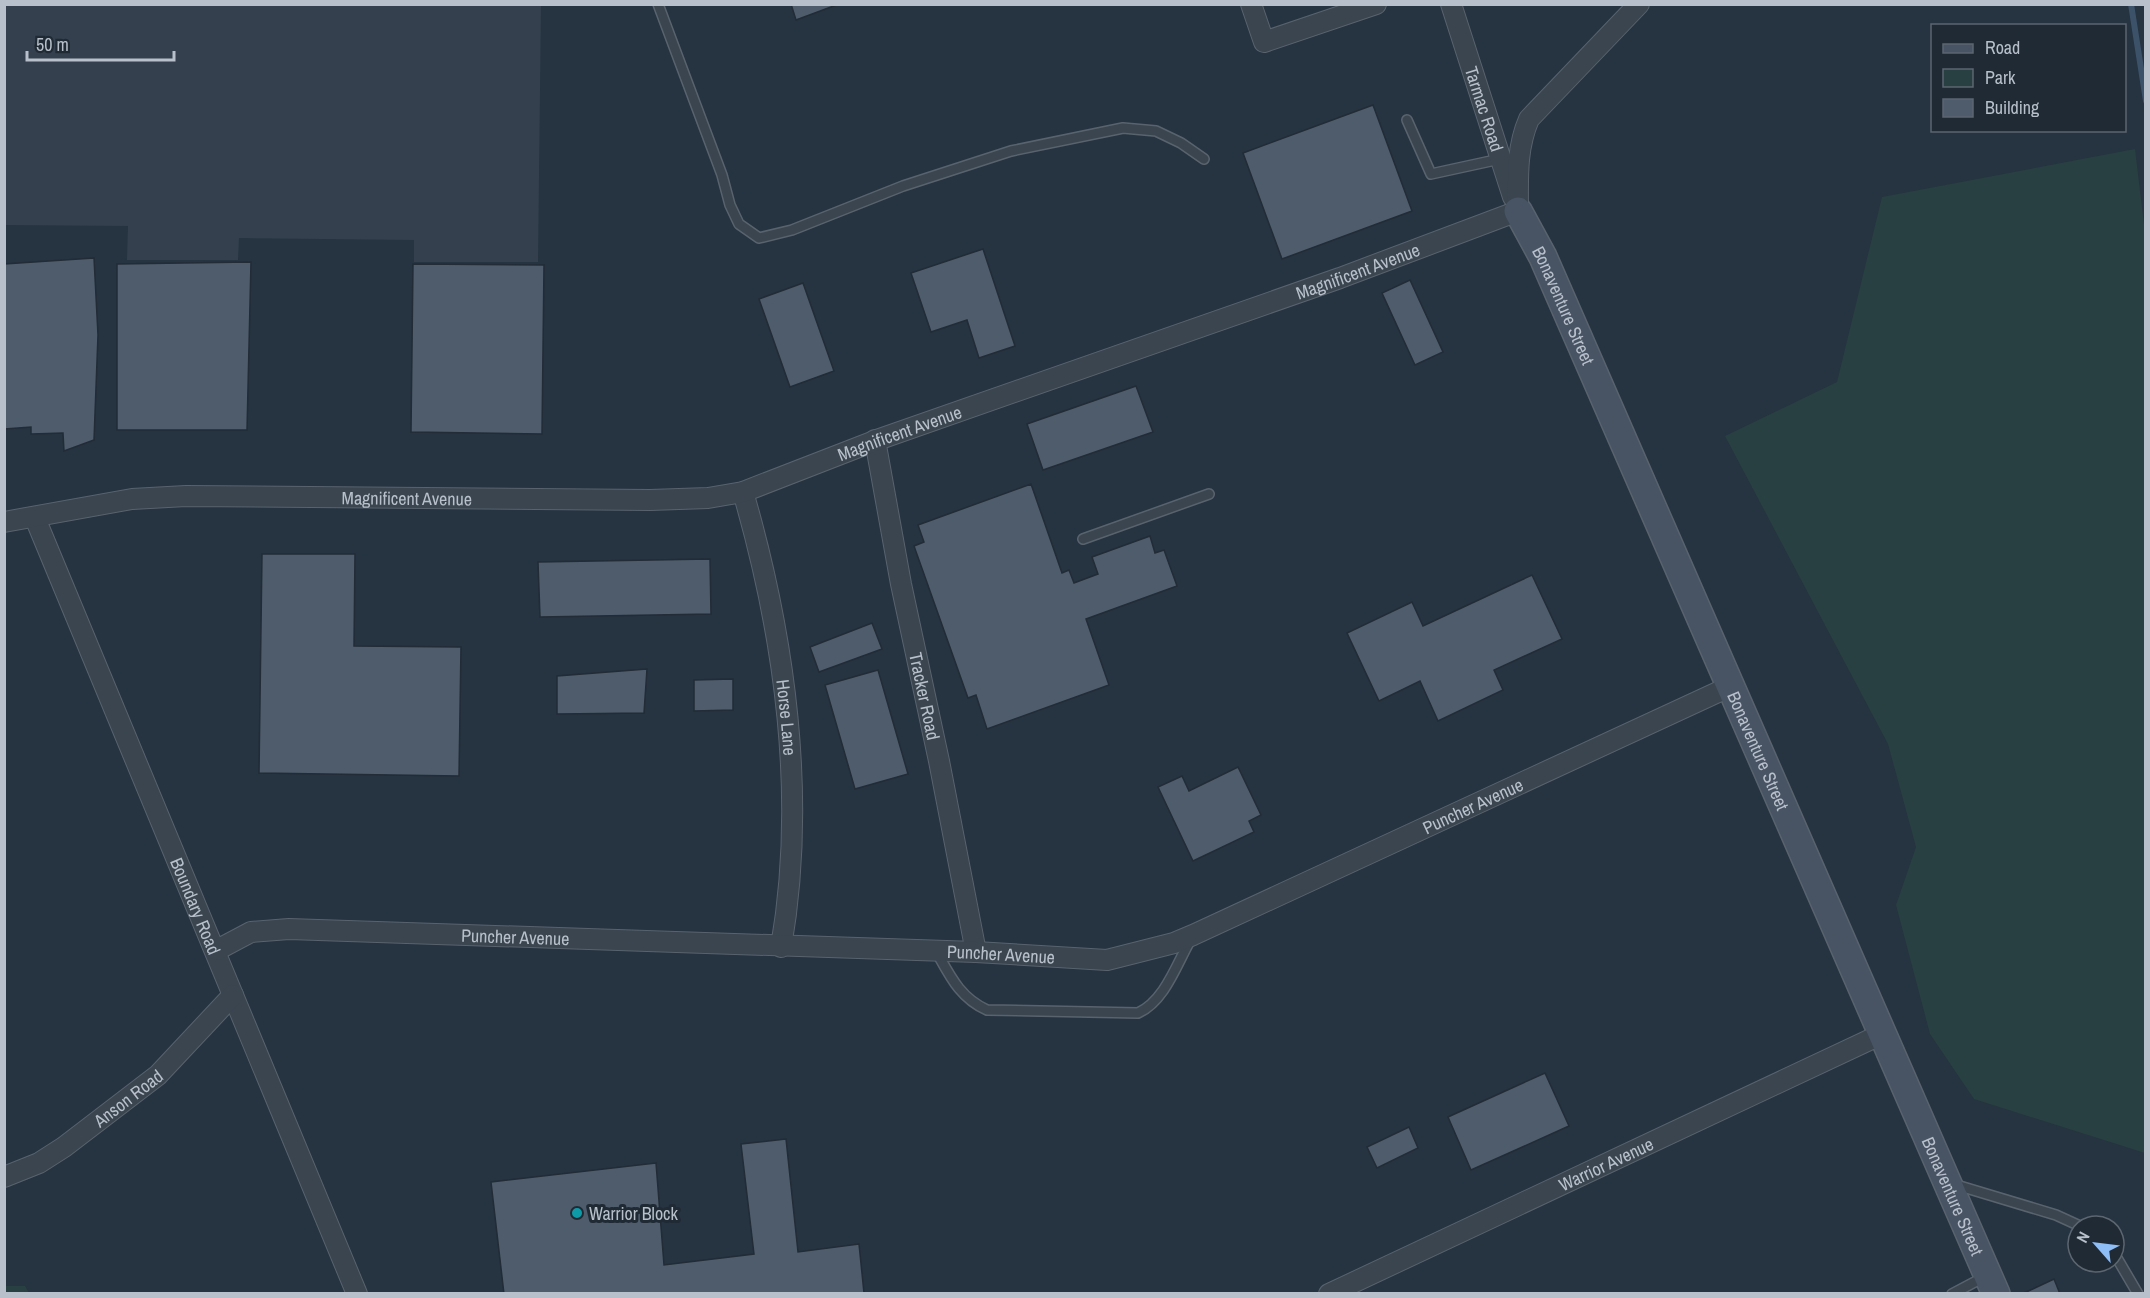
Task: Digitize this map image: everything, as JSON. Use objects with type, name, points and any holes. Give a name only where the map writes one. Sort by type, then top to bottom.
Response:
[{"type":"street","points":[[1251,4],[1264,42],[1376,4]]},
{"type":"street","name":"Tarmac Road","points":[[1451,4],[1518,211]]},
{"type":"street","points":[[1518,211],[1518,158],[1522,134],[1529,119],[1639,4]]},
{"type":"street","name":"Magnificent Avenue","points":[[4,522],[132,499],[186,496],[650,500],[708,498],[743,492],[875,440],[1340,278],[1518,211]]},
{"type":"street","name":"Bonaventure Street","points":[[1518,211],[1543,257],[1992,1284]]},
{"type":"street","name":"Tracker Road","points":[[875,440],[901,584],[939,761],[976,952]]},
{"type":"street","name":"Horse Lane","points":[[743,492],[764,573],[775,629],[787,714],[791,784],[790,843],[786,916],[781,946]]},
{"type":"street","name":"Boundary Road","points":[[35,518],[217,950],[233,995],[357,1293]]},
{"type":"street","name":"Puncher Avenue","points":[[217,950],[251,932],[289,929],[976,952],[1107,960],[1163,946],[1193,935],[1731,686]]},
{"type":"street","name":"Anson Road","points":[[4,1177],[39,1163],[64,1147],[159,1075],[233,995]]},
{"type":"street","name":"Warrior Avenue","points":[[1329,1293],[1882,1034]]},
{"type":"lane","points":[[658,4],[722,175],[730,205],[739,224],[759,238],[792,231],[903,186],[1011,151],[1123,128],[1156,131],[1181,143],[1204,159]]},
{"type":"lane","points":[[1407,120],[1431,174],[1500,159]]},
{"type":"lane","points":[[1083,539],[1209,494]]},
{"type":"lane","points":[[936,951],[960,993],[972,1003],[987,1010],[1138,1013],[1149,1008],[1161,993],[1193,935]]},
{"type":"lane","points":[[1947,1182],[2066,1220]]},
{"type":"lane","points":[[2126,1273],[2138,1293]]},
{"type":"lane","points":[[1952,1293],[1992,1284]]},
{"type":"shaded area","points":[[5,4],[541,5],[538,262],[414,262],[414,240],[239,238],[238,260],[127,260],[128,226],[5,225]]},
{"type":"green space","points":[[2135,149],[2146,241],[2145,1153],[1974,1099],[1930,1034],[1896,905],[1916,847],[1888,744],[1725,436],[1837,382],[1882,197]]},
{"type":"green space","points":[[5,1286],[25,1286],[29,1293],[5,1293]]},
{"type":"building","points":[[791,4],[839,4],[796,20]]},
{"type":"building","points":[[1373,105],[1412,211],[1282,259],[1243,153]]},
{"type":"building","points":[[983,249],[1015,346],[979,358],[967,320],[931,332],[911,273]]},
{"type":"building","points":[[94,258],[98,335],[94,440],[64,451],[63,433],[31,434],[31,427],[5,429],[4,447],[4,264]]},
{"type":"building","points":[[251,262],[247,430],[117,430],[117,264]]},
{"type":"building","points":[[413,264],[544,265],[542,434],[411,432]]},
{"type":"building","points":[[1410,280],[1443,352],[1415,365],[1382,293]]},
{"type":"building","points":[[803,283],[834,371],[790,387],[759,299]]},
{"type":"building","points":[[1136,386],[1153,432],[1043,470],[1027,424]]},
{"type":"building","points":[[1031,484],[1062,573],[1069,570],[1074,583],[1098,574],[1092,557],[1150,536],[1155,553],[1164,550],[1177,586],[1086,619],[1109,685],[987,729],[976,695],[968,698],[914,546],[924,542],[918,525]]},
{"type":"building","points":[[262,554],[355,554],[354,646],[461,647],[459,776],[259,773]]},
{"type":"building","points":[[710,559],[711,614],[540,617],[538,562]]},
{"type":"building","points":[[1532,575],[1562,639],[1494,670],[1503,690],[1438,721],[1420,681],[1379,701],[1347,633],[1412,602],[1423,626]]},
{"type":"building","points":[[872,623],[882,649],[819,672],[810,647]]},
{"type":"building","points":[[647,669],[644,713],[557,714],[557,676]]},
{"type":"building","points":[[878,670],[908,774],[855,789],[825,685]]},
{"type":"building","points":[[733,679],[733,710],[694,711],[694,680]]},
{"type":"building","points":[[1238,767],[1261,815],[1249,821],[1254,832],[1193,861],[1158,787],[1182,776],[1189,791]]},
{"type":"building","points":[[1545,1073],[1569,1126],[1471,1170],[1448,1117]]},
{"type":"building","points":[[1409,1127],[1418,1148],[1377,1168],[1367,1147]]},
{"type":"building","name":"Warrior Block","points":[[786,1139],[798,1252],[859,1244],[864,1293],[504,1294],[491,1182],[656,1163],[664,1265],[754,1254],[741,1144]]},
{"type":"building","points":[[2054,1279],[2060,1294],[2022,1294]]},
{"type":"waterway","points":[[2131,4],[2146,101]]},
{"type":"place","name":"Warrior Block","points":[[577,1213]]}]
